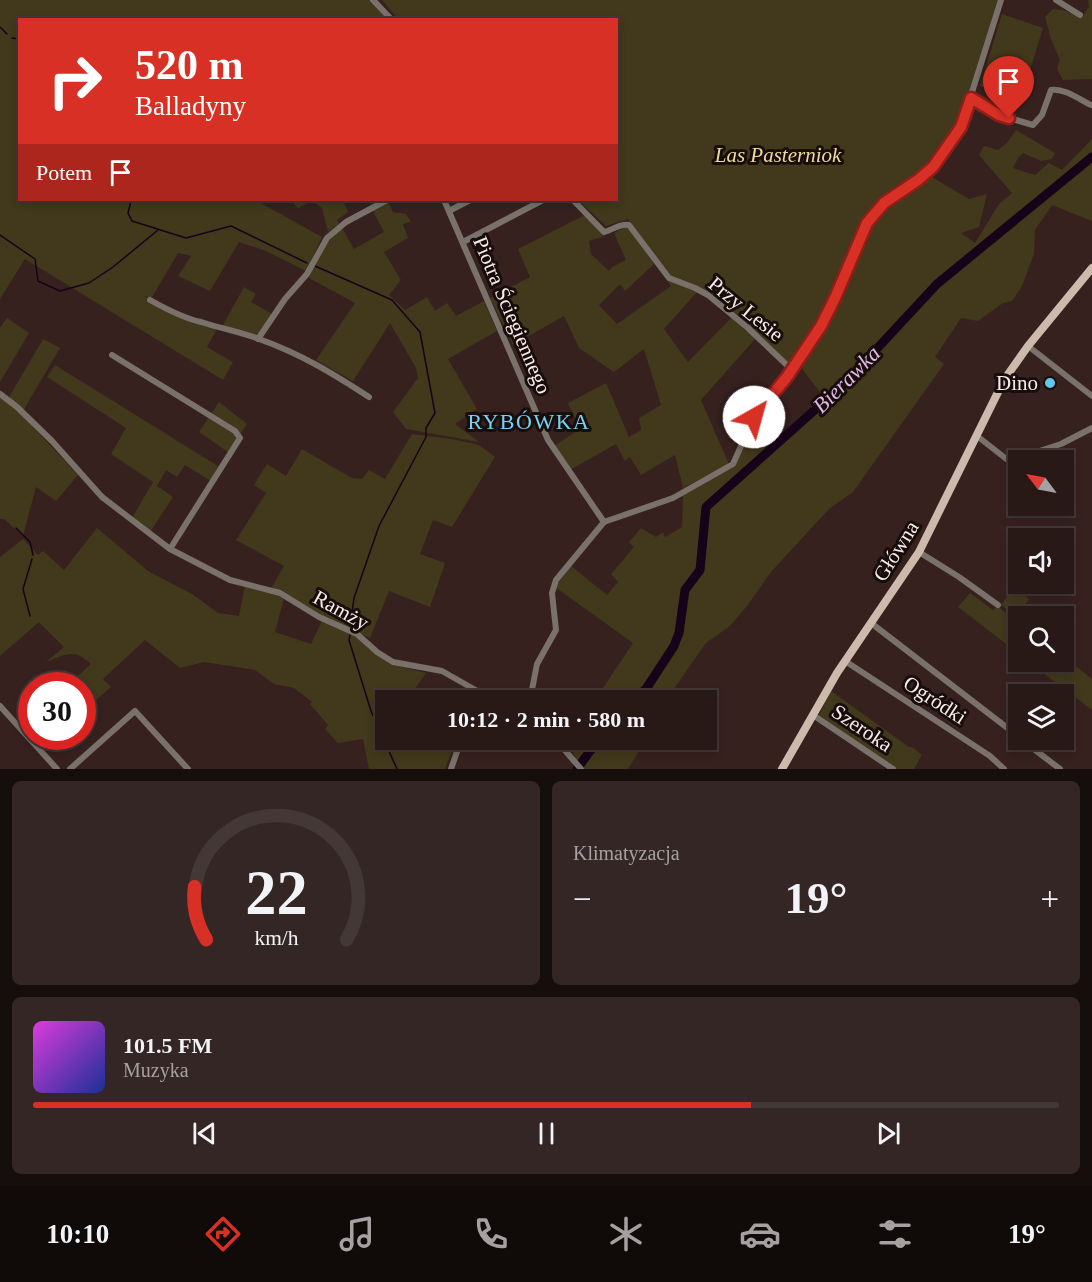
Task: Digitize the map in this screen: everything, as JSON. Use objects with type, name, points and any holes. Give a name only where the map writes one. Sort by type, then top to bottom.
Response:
[{"type":"main road","name":"Główna","points":[[782,769],[845,661],[918,552],[1004,380],[1028,346],[1092,268]]},
{"type":"street","points":[[373,0],[390,18]]},
{"type":"street","points":[[532,690],[537,663],[556,630],[553,586],[604,522],[673,498],[733,464],[754,417],[792,370],[827,315],[867,223],[884,203],[933,167],[961,127],[1001,0]]},
{"type":"street","points":[[1056,0],[1080,15]]},
{"type":"street","points":[[971,98],[999,115],[1033,125],[1042,114],[1051,90],[1061,90],[1091,105]]},
{"type":"street","points":[[258,339],[285,299],[307,274],[327,238],[346,222],[385,201]]},
{"type":"street","name":"Piotra Ściegiennego","points":[[444,201],[548,440],[604,522]]},
{"type":"street","points":[[449,211],[468,201]]},
{"type":"street","points":[[463,242],[541,201]]},
{"type":"street","name":"Przy Lesie","points":[[574,201],[604,232],[624,224],[628,225],[669,278],[708,295],[748,328],[792,370]]},
{"type":"street","points":[[150,300],[201,322],[219,326],[303,356],[369,397]]},
{"type":"street","points":[[1028,346],[1092,396]]},
{"type":"street","points":[[112,355],[236,431],[240,438],[170,549]]},
{"type":"street","name":"Ramży","points":[[0,394],[52,441],[102,497],[170,549],[230,580],[280,593],[320,617],[357,634],[377,652],[393,662],[442,671],[476,690]]},
{"type":"street","points":[[1043,450],[1061,444],[1092,428]]},
{"type":"street","points":[[977,436],[1008,460]]},
{"type":"street","points":[[918,552],[998,605]]},
{"type":"street","points":[[871,623],[1008,728]]},
{"type":"street","name":"Ogródki","points":[[845,661],[990,756],[1004,769]]},
{"type":"street","points":[[0,705],[57,769]]},
{"type":"street","points":[[70,769],[135,711],[188,769]]},
{"type":"street","name":"Szeroka","points":[[813,715],[893,769]]},
{"type":"street","points":[[451,769],[458,750]]},
{"type":"street","points":[[565,750],[581,769]]},
{"type":"street","points":[[1035,750],[1060,769]]},
{"type":"green space","points":[[0,0],[371,0],[387,18],[18,18],[18,201],[257,201],[322,237],[306,271],[266,251],[239,242],[210,291],[178,276],[191,256],[178,253],[151,299],[143,295],[157,306],[217,329],[207,347],[233,362],[223,380],[25,259],[0,299]]},
{"type":"green space","name":"Las Pasterniok","points":[[382,0],[1000,0],[960,124],[932,177],[969,199],[987,194],[979,227],[961,233],[975,243],[999,204],[1012,193],[979,155],[984,146],[998,150],[1007,143],[1016,130],[1055,153],[1052,159],[1041,161],[1023,153],[1018,158],[1013,168],[1035,175],[1049,163],[1062,170],[1092,139],[1092,221],[1052,205],[1035,230],[1034,254],[1022,286],[1012,301],[1003,303],[978,321],[961,318],[935,357],[944,364],[853,492],[829,509],[771,572],[730,626],[706,643],[673,690],[645,690],[675,647],[681,627],[641,690],[602,690],[633,643],[555,587],[571,566],[607,595],[618,582],[611,574],[634,547],[629,542],[641,528],[656,537],[663,532],[665,537],[682,527],[683,495],[734,466],[753,426],[776,442],[704,507],[700,537],[707,530],[708,509],[861,369],[887,342],[877,347],[825,399],[800,366],[785,361],[731,312],[673,278],[628,219],[606,226],[579,201],[618,201],[618,18],[397,18]]},
{"type":"green space","points":[[1088,0],[1092,0],[1092,79],[1063,80],[1057,69],[1060,60],[1045,17],[1053,9],[1082,17],[1089,7]]},
{"type":"green space","points":[[1002,14],[1043,28],[1021,100],[980,86]]},
{"type":"green space","points":[[292,201],[312,201],[298,208]]},
{"type":"green space","points":[[312,201],[343,201],[348,212],[337,220],[339,224],[328,232],[322,208]]},
{"type":"green space","points":[[388,202],[393,212],[406,214],[411,222],[403,224],[408,238],[384,252],[401,280],[389,295],[405,310],[427,297],[435,311],[447,303],[456,316],[484,301],[497,331],[448,359],[477,409],[455,424],[479,442],[406,429],[393,412],[418,378],[416,368],[390,323],[353,381],[316,360],[355,303],[309,278],[315,264],[326,245],[342,228],[354,249],[384,232],[373,211]]},
{"type":"green space","points":[[585,215],[605,236],[589,241],[591,254],[609,271],[626,260],[614,233],[626,227],[633,232],[654,264],[625,291],[620,284],[599,305],[617,324],[671,286],[666,279],[698,291],[664,329],[688,362],[732,317],[756,338],[701,400],[729,464],[683,488],[675,455],[641,475],[630,457],[625,461],[616,444],[570,470],[554,446],[580,429],[568,403],[606,383],[629,437],[641,430],[639,418],[661,405],[644,349],[614,372],[579,348],[564,316],[513,345],[490,298],[530,277],[518,249]]},
{"type":"green space","points":[[244,287],[256,294],[251,302],[272,314],[257,335],[223,325]]},
{"type":"green space","points":[[7,318],[29,333],[0,382],[0,328]]},
{"type":"green space","points":[[43,339],[60,348],[23,411],[8,399]]},
{"type":"green space","points":[[55,365],[218,466],[211,481],[185,465],[177,477],[166,470],[157,486],[173,497],[150,532],[132,518],[153,482],[111,454],[126,428],[47,377]]},
{"type":"green space","points":[[0,397],[16,409],[78,475],[56,501],[36,487],[23,536],[4,519],[0,519]]},
{"type":"green space","points":[[219,402],[247,424],[228,452],[199,432]]},
{"type":"green space","points":[[412,434],[479,445],[495,457],[452,527],[433,520],[420,554],[445,563],[430,607],[389,591],[370,638],[319,615],[272,587],[284,566],[236,540],[266,493],[254,485],[267,464],[286,476],[302,449],[352,478],[362,479],[369,470],[385,479]]},
{"type":"green space","points":[[97,528],[148,571],[192,594],[218,613],[239,616],[245,585],[284,598],[275,632],[311,644],[322,621],[354,635],[367,645],[367,648],[394,665],[426,673],[414,690],[375,690],[375,750],[452,750],[445,769],[369,769],[363,739],[338,743],[325,729],[328,725],[310,704],[312,702],[294,688],[274,684],[255,670],[204,662],[180,668],[145,640],[103,679],[111,687],[96,700],[96,672],[82,672],[91,664],[85,659],[70,654],[46,662],[64,647],[39,622],[0,656],[0,557],[23,539],[38,555],[43,551],[64,570]]},
{"type":"green space","points":[[970,593],[993,610],[997,606],[1008,614],[1008,645],[958,607]]},
{"type":"green space","points":[[1009,594],[1023,594],[1029,599],[1024,606],[1008,606],[1008,610],[1001,605]]},
{"type":"green space","points":[[1074,665],[1092,679],[1092,710],[1074,696],[1074,684],[1058,684],[1042,672],[1074,672]]},
{"type":"green space","points":[[831,691],[922,755],[914,769],[895,769],[819,715]]},
{"type":"green space","points":[[575,750],[591,750],[583,762],[592,750],[640,750],[628,769],[584,769],[573,754]]},
{"type":"waterway","points":[[0,27],[7,34]]},
{"type":"waterway","points":[[12,38],[18,39]]},
{"type":"waterway","name":"Bierawka","points":[[645,690],[674,646],[679,633],[685,590],[700,570],[706,507],[845,383],[937,284],[1092,157]]},
{"type":"waterway","points":[[131,201],[128,213],[132,221],[186,238],[231,226],[307,263]]},
{"type":"waterway","points":[[0,235],[35,259],[38,281],[60,291],[89,283],[113,267],[158,230]]},
{"type":"waterway","points":[[315,266],[392,300],[420,332],[435,413],[426,428],[426,437],[379,526],[354,598],[350,626]]},
{"type":"waterway","points":[[16,528],[30,542],[33,555]]},
{"type":"waterway","points":[[30,616],[23,589],[32,559]]},
{"type":"waterway","points":[[350,635],[349,640],[371,711],[397,769]]},
{"type":"waterway","name":"Bierawka","points":[[577,769],[591,750]]},
{"type":"place","name":"Dino","points":[[1050,383]]},
{"type":"district","name":"RYBÓWKA","points":[[529,421]]},
{"type":"route","points":[[754,417],[787,377],[821,326],[867,223],[884,203],[933,167],[961,127],[971,98],[999,115],[1009,118]]}]
